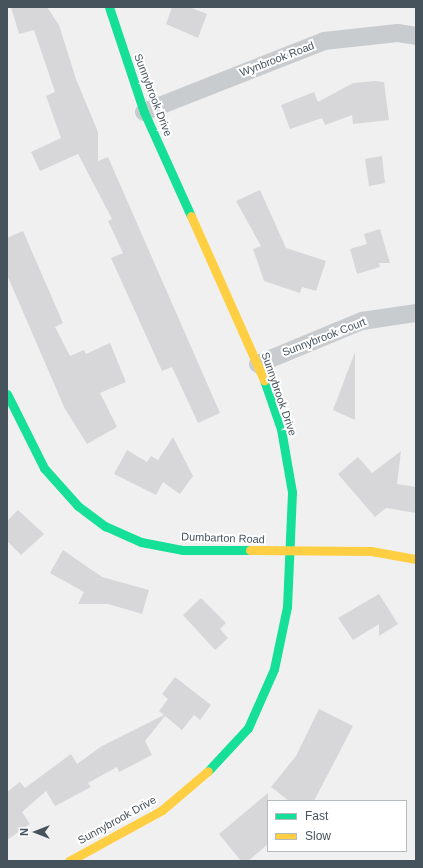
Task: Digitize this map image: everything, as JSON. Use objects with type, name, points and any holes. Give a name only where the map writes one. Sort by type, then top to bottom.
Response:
[{"type":"street","name":"Sunnybrook Drive","points":[[80,858],[162,810],[213,767],[248,728],[274,668],[287,607],[292,492],[281,429],[258,364],[144,112],[109,7]]},
{"type":"street","name":"Wynbrook Road","points":[[144,112],[324,41],[398,34],[416,36]]},
{"type":"street","name":"Sunnybrook Court","points":[[258,364],[362,320],[416,313]]},
{"type":"street","name":"Dumbarton Road","points":[[7,394],[44,468],[78,506],[105,526],[141,542],[183,550],[255,553],[290,550],[371,551],[416,559]]},
{"type":"building","points":[[11,7],[47,7],[59,25],[76,79],[98,132],[98,161],[108,157],[220,413],[198,423],[172,367],[162,371],[111,258],[123,253],[108,221],[112,219],[78,154],[40,171],[31,152],[61,138],[46,96],[55,92],[34,30],[19,34]]},
{"type":"building","points":[[172,7],[189,7],[207,14],[198,38],[166,24]]},
{"type":"building","points":[[375,81],[384,82],[389,120],[353,124],[352,115],[325,125],[322,118],[290,129],[281,105],[314,92],[318,102],[353,83]]},
{"type":"building","points":[[382,156],[385,183],[369,186],[365,159]]},
{"type":"building","points":[[260,190],[286,248],[326,261],[316,291],[302,287],[300,293],[264,281],[253,249],[261,246],[236,201]]},
{"type":"building","points":[[380,229],[390,263],[379,263],[380,267],[357,274],[350,249],[367,244],[364,234]]},
{"type":"building","points":[[23,231],[63,323],[55,327],[70,356],[84,350],[86,354],[110,343],[126,382],[100,393],[117,427],[87,444],[65,409],[7,275],[7,238]]},
{"type":"building","points":[[355,352],[355,420],[333,410]]},
{"type":"building","points":[[173,437],[193,476],[180,494],[163,482],[156,495],[114,474],[127,450],[147,462],[151,456],[158,460]]},
{"type":"building","points":[[401,451],[397,484],[416,487],[416,513],[386,508],[375,517],[338,474],[358,457],[372,473]]},
{"type":"building","points":[[18,510],[44,534],[21,555],[7,541],[7,521]]},
{"type":"building","points":[[63,550],[102,577],[149,590],[142,614],[108,604],[78,604],[84,592],[50,573]]},
{"type":"building","points":[[379,594],[398,624],[379,636],[379,624],[353,640],[338,618]]},
{"type":"building","points":[[201,598],[226,623],[220,629],[228,638],[215,650],[183,615]]},
{"type":"building","points":[[175,677],[211,705],[200,720],[194,715],[182,730],[165,716],[145,741],[152,755],[119,772],[117,767],[88,783],[91,787],[55,806],[46,791],[22,812],[30,824],[7,840],[7,792],[20,782],[25,788],[71,754],[77,764],[102,746],[164,715],[159,711],[168,699],[162,694]]},
{"type":"building","points":[[319,709],[353,726],[315,800],[288,800],[271,787],[296,756]]},
{"type":"building","points":[[268,793],[267,845],[248,861],[241,861],[219,834]]},
{"type":"traffic: fast","points":[[109,7],[144,112],[191,216]]},
{"type":"traffic: fast","points":[[208,771],[248,728],[274,669],[287,607],[292,492],[281,429],[264,380]]},
{"type":"traffic: fast","points":[[7,394],[44,468],[78,506],[105,526],[141,542],[183,550],[250,550]]},
{"type":"traffic: slow","points":[[191,216],[264,380]]},
{"type":"traffic: slow","points":[[250,550],[371,551],[416,559]]},
{"type":"traffic: slow","points":[[69,861],[162,810],[208,771]]}]
